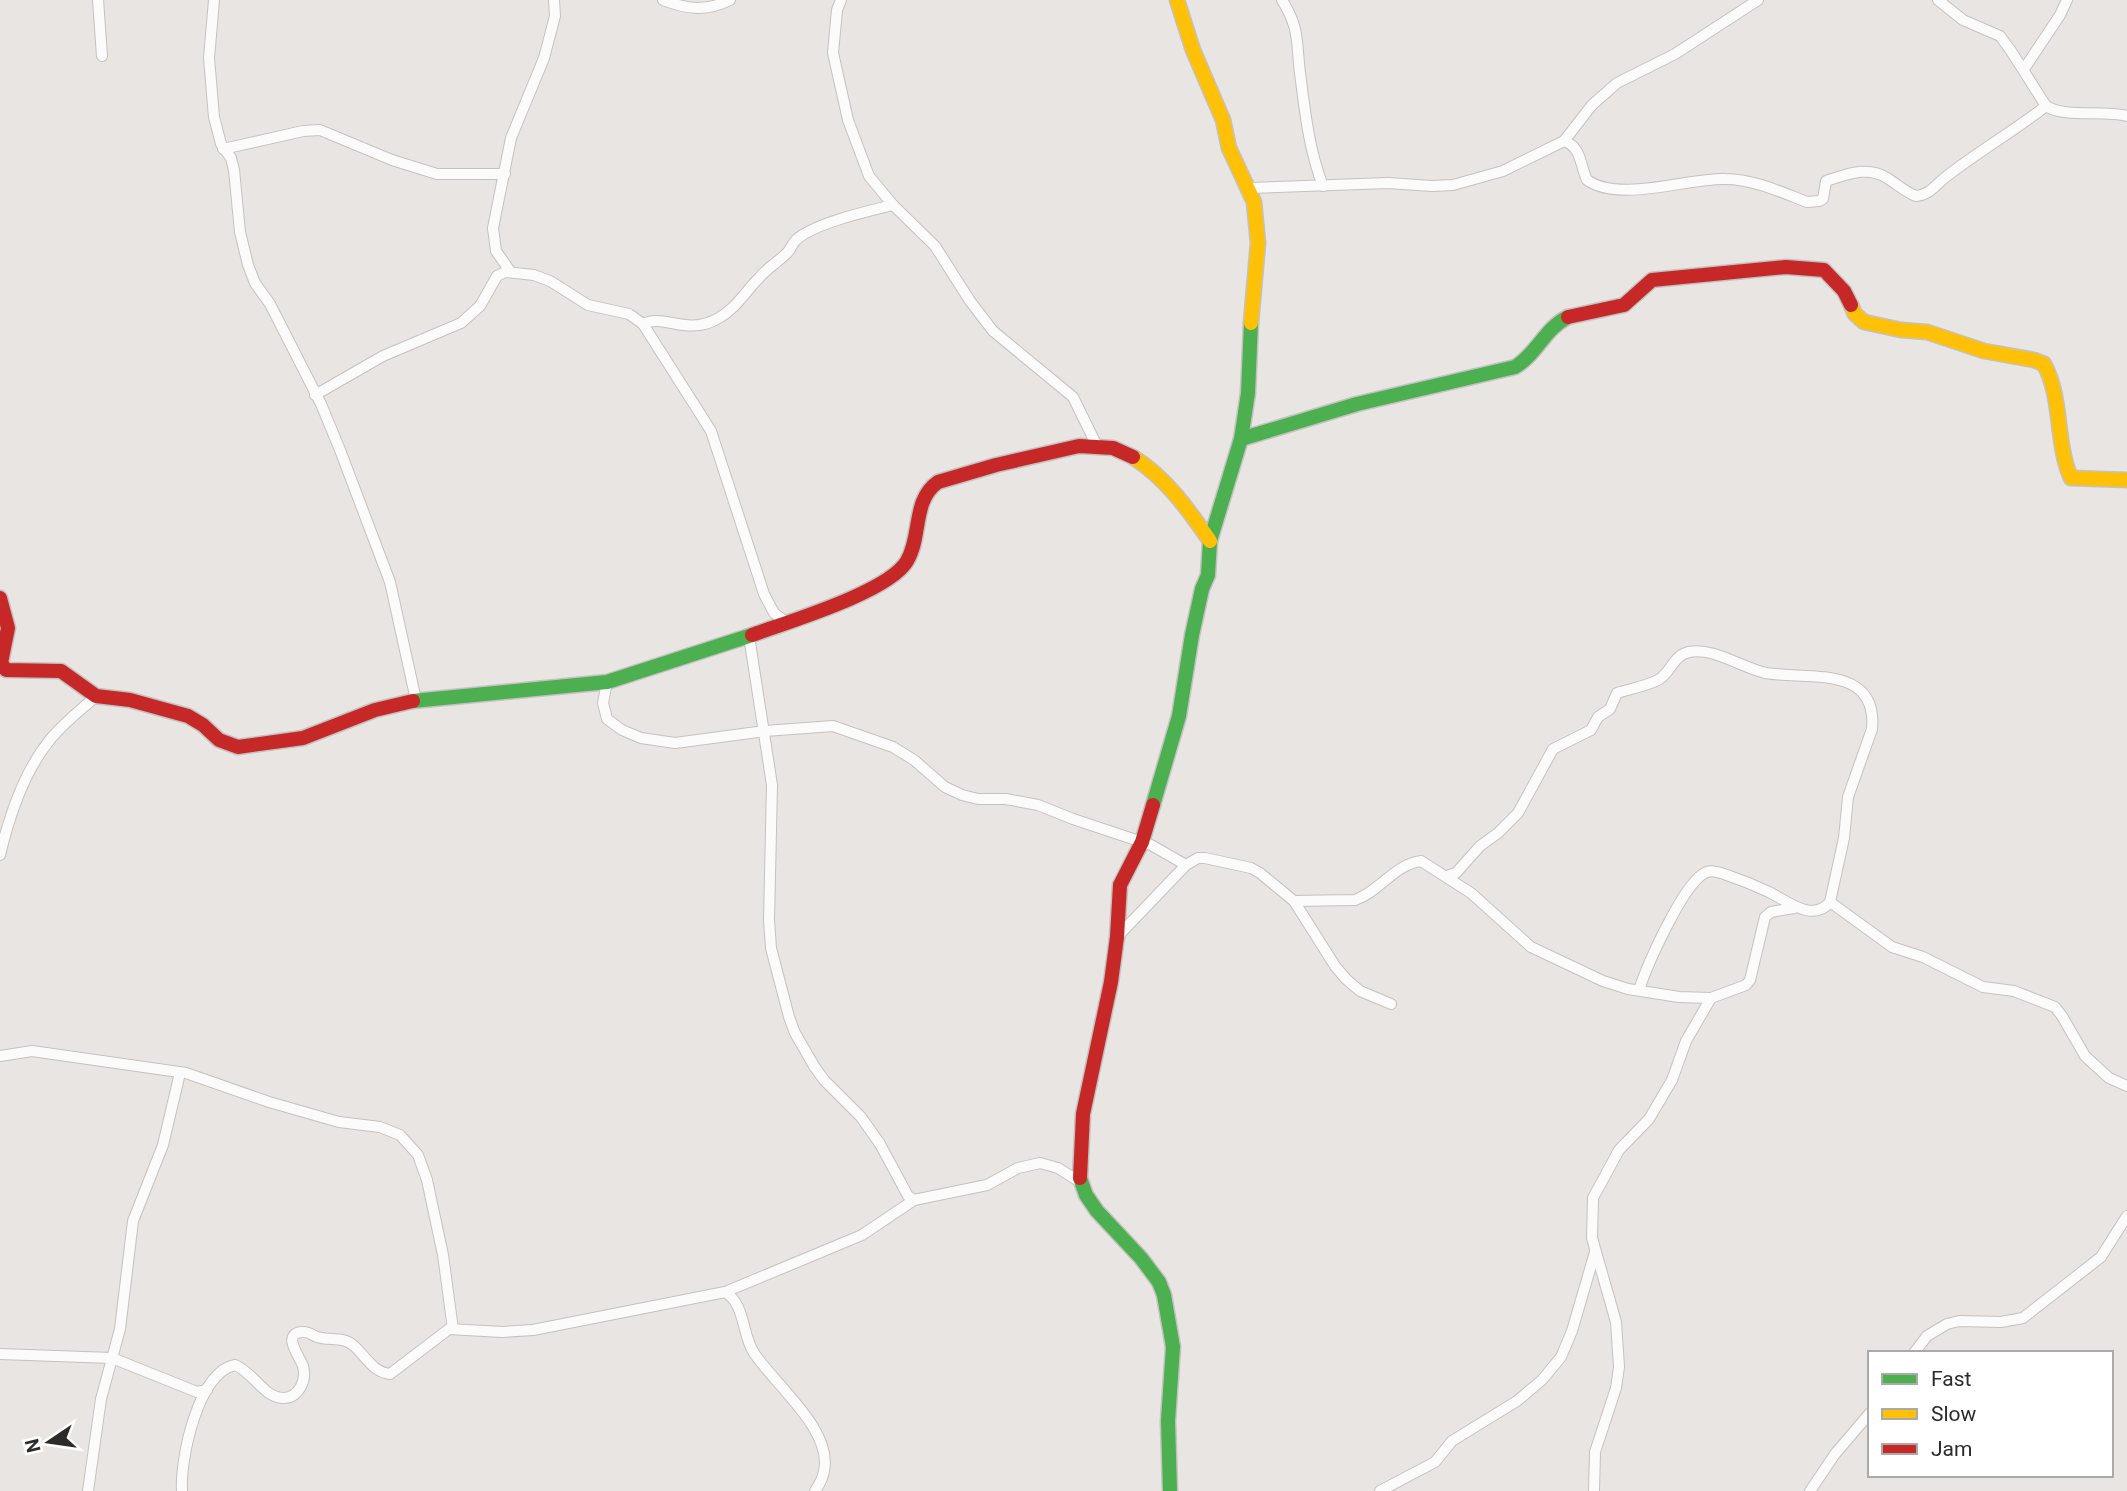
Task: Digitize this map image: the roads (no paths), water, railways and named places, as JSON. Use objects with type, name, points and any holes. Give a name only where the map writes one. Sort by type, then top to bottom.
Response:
[{"type":"street","points":[[98,0],[102,56]]},
{"type":"street","points":[[214,0],[209,63],[216,131],[223,149],[231,158],[234,170],[240,232],[252,277],[270,304],[336,438],[390,582],[416,700]]},
{"type":"street","points":[[510,271],[498,255],[493,228],[514,128],[544,58],[555,16],[554,0]]},
{"type":"street","points":[[663,0],[692,9],[714,7],[730,0]]},
{"type":"street","points":[[841,0],[837,10],[833,53],[848,120],[869,176],[893,205],[935,246],[974,307],[993,331],[1073,397],[1096,444]]},
{"type":"street","points":[[1080,1182],[1083,1114],[1111,982],[1122,880],[1142,842],[1179,716],[1192,635],[1202,589],[1208,575],[1210,541],[1241,439],[1248,393],[1248,353],[1258,243],[1254,202],[1235,164],[1223,120],[1193,50],[1177,0]]},
{"type":"street","points":[[1282,0],[1296,26],[1306,124],[1323,186]]},
{"type":"street","points":[[1248,188],[1388,183],[1432,187],[1453,185],[1503,171],[1564,141],[1592,105],[1617,83],[1683,49],[1758,0]]},
{"type":"street","points":[[1938,0],[1964,20],[2000,36],[2046,106],[2054,112],[2101,112],[2127,116]]},
{"type":"street","points":[[2024,69],[2067,0]]},
{"type":"street","points":[[1564,141],[1575,146],[1578,151],[1587,180],[1604,188],[1662,188],[1708,179],[1744,180],[1814,202],[1823,198],[1826,181],[1858,171],[1869,171],[1878,173],[1916,197],[1928,193],[1946,176],[2046,106]]},
{"type":"street","points":[[223,149],[303,131],[320,130],[392,160],[437,174],[505,174]]},
{"type":"street","points":[[643,324],[662,321],[690,327],[714,321],[734,308],[759,278],[789,252],[800,237],[848,217],[893,205]]},
{"type":"street","points":[[1241,439],[1357,404],[1514,367],[1528,360],[1557,322],[1569,315],[1619,307],[1633,299],[1645,284],[1652,280],[1772,268],[1813,267],[1828,272],[1843,291],[1855,314],[1864,321],[1900,330],[1927,332],[1984,351],[2034,360],[2046,366],[2065,463],[2071,478],[2127,480]]},
{"type":"street","points":[[315,395],[383,356],[461,323],[480,306],[497,276],[510,271],[550,281],[588,304],[629,314],[643,324],[711,431],[764,594],[774,613],[786,622]]},
{"type":"street","points":[[0,597],[8,628],[1,663],[6,670],[61,671],[96,696],[130,700],[188,716],[219,740],[238,747],[303,738],[375,710],[416,700],[607,682],[749,636],[872,587],[897,573],[911,552],[926,495],[938,482],[1080,446],[1096,444],[1125,453],[1152,471],[1171,490],[1210,541]]},
{"type":"street","points":[[749,636],[772,785],[770,936],[789,1017],[814,1066],[824,1080],[861,1117],[880,1144],[908,1196],[914,1200]]},
{"type":"street","points":[[1294,901],[1342,901],[1364,897],[1403,868],[1416,862],[1425,863],[1485,905],[1531,947],[1603,981],[1639,990],[1711,998],[1746,985],[1750,980],[1765,917],[1771,912],[1794,908],[1817,911],[1830,902],[1844,838],[1848,797],[1872,729],[1871,707],[1853,684],[1821,677],[1767,673],[1699,651],[1687,652],[1677,658],[1658,680],[1617,693],[1610,709],[1598,718],[1591,730],[1553,749],[1518,813],[1480,846],[1455,873],[1447,876]]},
{"type":"street","points":[[607,682],[603,703],[607,719],[622,730],[641,738],[675,743],[765,731],[833,726],[893,747],[914,760],[946,787],[962,795],[1038,805],[1159,848],[1186,864]]},
{"type":"street","points":[[0,855],[22,789],[37,759],[56,733],[96,696]]},
{"type":"street","points":[[1117,937],[1186,864],[1198,858],[1205,858],[1251,868],[1294,901],[1346,979],[1360,991],[1391,1003]]},
{"type":"street","points":[[1639,990],[1662,936],[1689,889],[1704,873],[1712,871],[1748,883],[1777,896],[1794,908]]},
{"type":"street","points":[[1830,902],[1892,947],[1923,957],[1983,987],[2014,991],[2054,1007],[2085,1056],[2109,1077],[2127,1086]]},
{"type":"street","points":[[1594,1491],[1595,1452],[1616,1388],[1619,1367],[1616,1322],[1592,1238],[1593,1198],[1619,1150],[1649,1119],[1672,1080],[1686,1041],[1711,998]]},
{"type":"street","points":[[0,1056],[32,1051],[204,1077],[257,1098],[307,1113],[339,1122],[380,1127],[401,1135],[418,1154],[427,1180],[443,1255],[453,1329]]},
{"type":"street","points":[[88,1491],[101,1399],[120,1329],[133,1221],[163,1145],[180,1073]]},
{"type":"street","points":[[182,1491],[181,1469],[186,1443],[197,1409],[207,1390],[225,1368],[235,1365],[273,1395],[287,1398],[295,1395],[304,1375],[303,1366],[291,1344],[292,1338],[302,1332],[319,1338],[352,1343],[375,1368],[390,1374],[429,1342],[453,1329],[502,1332],[533,1330],[725,1292],[862,1235],[914,1200],[987,1185],[1018,1168],[1040,1163],[1058,1168],[1080,1182],[1097,1212],[1142,1258],[1159,1282],[1164,1295],[1173,1347],[1168,1421],[1170,1491]]},
{"type":"street","points":[[1916,1351],[1927,1336],[1947,1324],[1959,1321],[2000,1322],[2024,1318],[2101,1257],[2127,1216]]},
{"type":"street","points":[[1380,1491],[1435,1462],[1452,1441],[1517,1401],[1542,1380],[1561,1357],[1572,1331],[1595,1252]]},
{"type":"street","points":[[725,1292],[737,1302],[754,1353],[800,1409],[821,1442],[825,1458],[824,1473],[816,1491]]},
{"type":"street","points":[[0,1354],[112,1358],[197,1392],[207,1390]]},
{"type":"street","points":[[1810,1491],[1835,1454],[1868,1415]]}]
